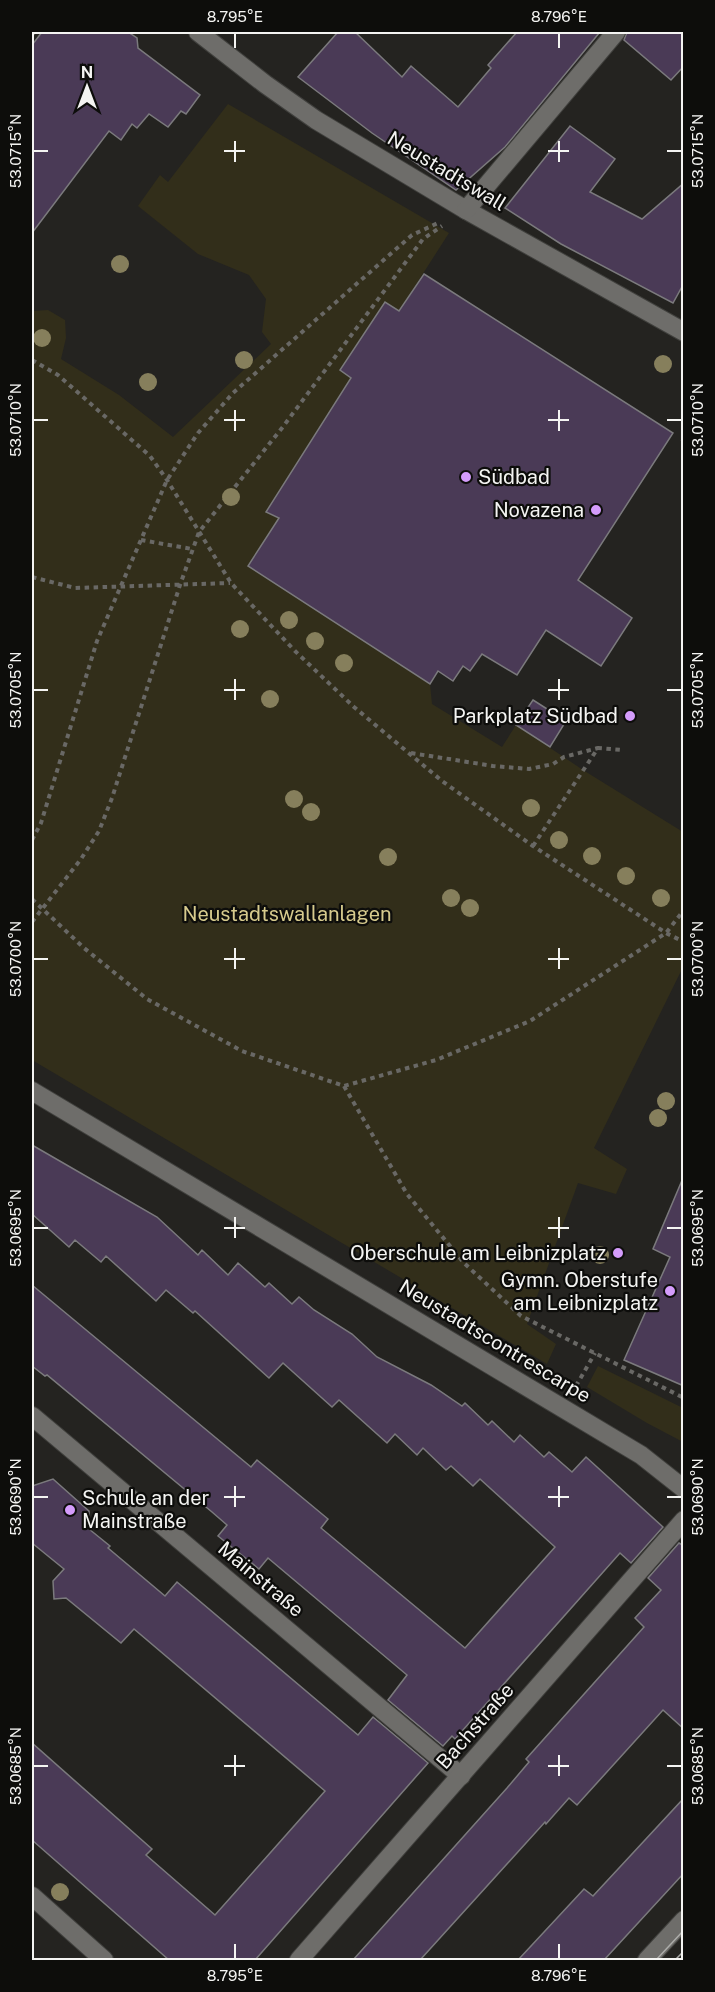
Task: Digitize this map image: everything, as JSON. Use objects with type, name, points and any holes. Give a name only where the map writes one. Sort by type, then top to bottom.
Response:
[{"type":"street","name":"Neustadtswall","points":[[198,32],[316,120],[466,210],[684,332]]},
{"type":"street","points":[[466,210],[616,32]]},
{"type":"street","name":"Neustadtscontrescarpe","points":[[32,1091],[641,1455],[684,1489]]},
{"type":"street","name":"Mainstraße","points":[[32,1416],[461,1776]]},
{"type":"street","name":"Bachstraße","points":[[299,1960],[684,1520]]},
{"type":"street","points":[[34,1903],[104,1960]]},
{"type":"street","points":[[647,1960],[684,1920]]},
{"type":"path","points":[[32,922],[81,859],[99,831],[112,798],[199,532],[282,428],[423,239],[466,210]]},
{"type":"path","points":[[32,840],[41,823],[97,641],[119,587],[167,480],[198,433],[233,393],[411,235],[466,210]]},
{"type":"path","points":[[423,239],[427,243]]},
{"type":"path","points":[[32,360],[58,375],[150,456],[231,583],[295,651],[354,707],[442,780],[533,846],[666,933],[684,942]]},
{"type":"path","points":[[141,540],[192,549]]},
{"type":"path","points":[[32,576],[75,588],[231,583]]},
{"type":"path","points":[[410,753],[528,769],[553,764],[564,757],[598,748],[622,750]]},
{"type":"path","points":[[533,846],[598,748]]},
{"type":"path","points":[[32,899],[84,948],[147,999],[242,1051],[344,1086],[436,1060],[530,1021],[666,933],[684,910]]},
{"type":"path","points":[[344,1086],[407,1194],[464,1263],[521,1316],[684,1398]]},
{"type":"path","points":[[564,1408],[595,1353]]},
{"type":"green space","name":"Neustadtswallanlagen","points":[[228,104],[449,233],[399,311],[385,302],[340,370],[353,380],[343,395],[341,393],[266,512],[279,518],[249,566],[430,684],[432,704],[502,747],[516,725],[683,832],[683,967],[594,1148],[627,1169],[616,1194],[578,1183],[527,1324],[556,1344],[547,1364],[32,1060],[32,311],[48,310],[65,320],[66,338],[61,359],[119,395],[173,437],[271,344],[262,332],[266,299],[249,275],[198,254],[138,206],[160,175],[168,182]]},
{"type":"green space","points":[[598,1366],[683,1408],[683,1442],[587,1387]]},
{"type":"building","points":[[42,32],[128,32],[137,38],[138,48],[200,95],[186,114],[181,111],[168,127],[149,114],[137,128],[132,124],[121,140],[109,131],[32,233],[32,45]]},
{"type":"building","points":[[338,32],[355,32],[402,77],[411,66],[458,107],[491,68],[488,65],[517,32],[600,32],[505,147],[456,190],[372,133],[298,77]]},
{"type":"building","points":[[627,32],[684,32],[684,66],[671,80],[624,40]]},
{"type":"building","points":[[570,126],[615,159],[590,192],[642,219],[684,183],[684,283],[673,303],[561,244],[505,208]]},
{"type":"building","name":"Südbad","points":[[424,274],[673,433],[578,580],[632,618],[601,666],[546,630],[517,675],[482,654],[470,671],[463,666],[453,681],[438,671],[430,684],[248,566],[279,518],[266,512],[351,378],[340,370],[385,302],[399,311]]},
{"type":"building","points":[[533,700],[566,721],[550,747],[516,725]]},
{"type":"building","points":[[32,1145],[157,1217],[198,1255],[202,1250],[228,1275],[238,1263],[265,1287],[269,1283],[292,1304],[299,1297],[314,1310],[352,1334],[377,1357],[431,1385],[462,1406],[465,1403],[488,1425],[492,1421],[514,1442],[520,1435],[544,1457],[549,1452],[572,1472],[586,1457],[663,1527],[631,1563],[620,1553],[455,1739],[452,1736],[443,1746],[388,1700],[407,1675],[268,1558],[259,1569],[218,1536],[227,1525],[47,1375],[45,1376],[32,1366],[32,1285],[251,1467],[257,1460],[328,1519],[321,1528],[465,1648],[555,1547],[480,1479],[473,1486],[451,1466],[446,1470],[423,1448],[417,1455],[395,1434],[387,1443],[339,1400],[332,1407],[283,1363],[269,1378],[195,1311],[193,1313],[166,1290],[156,1301],[106,1256],[101,1262],[75,1240],[69,1247],[32,1214]]},
{"type":"building","name":"Gymn. Oberstufe am Leibnizplatz","points":[[683,1178],[684,1386],[624,1360],[670,1257],[653,1249]]},
{"type":"building","points":[[53,1479],[89,1511],[89,1529],[165,1596],[177,1582],[358,1735],[373,1717],[428,1763],[255,1960],[169,1960],[32,1840],[32,1743],[152,1849],[146,1855],[215,1915],[325,1791],[134,1629],[121,1643],[66,1598],[54,1599],[53,1581],[64,1569],[32,1543],[32,1486]]},
{"type":"building","points":[[679,1543],[684,1546],[684,1729],[663,1710],[577,1805],[569,1798],[546,1824],[545,1822],[420,1960],[353,1960],[507,1788],[529,1762],[526,1759],[644,1627],[635,1618],[661,1590],[648,1578]]},
{"type":"building","points":[[684,1798],[684,1873],[604,1960],[518,1960],[584,1889],[593,1896]]},
{"type":"tram line","points":[[656,1960],[684,1930]]},
{"type":"tram line","points":[[675,1960],[684,1951]]},
{"type":"place","name":"Südbad","points":[[466,477]]},
{"type":"place","name":"Novazena","points":[[596,510]]},
{"type":"place","name":"Parkplatz Südbad","points":[[630,716]]},
{"type":"place","name":"Oberschule am Leibnizplatz","points":[[618,1253]]},
{"type":"place","name":"Gymn. Oberstufe am Leibnizplatz","points":[[670,1291]]},
{"type":"place","name":"Schule an der Mainstraße","points":[[70,1510]]}]
